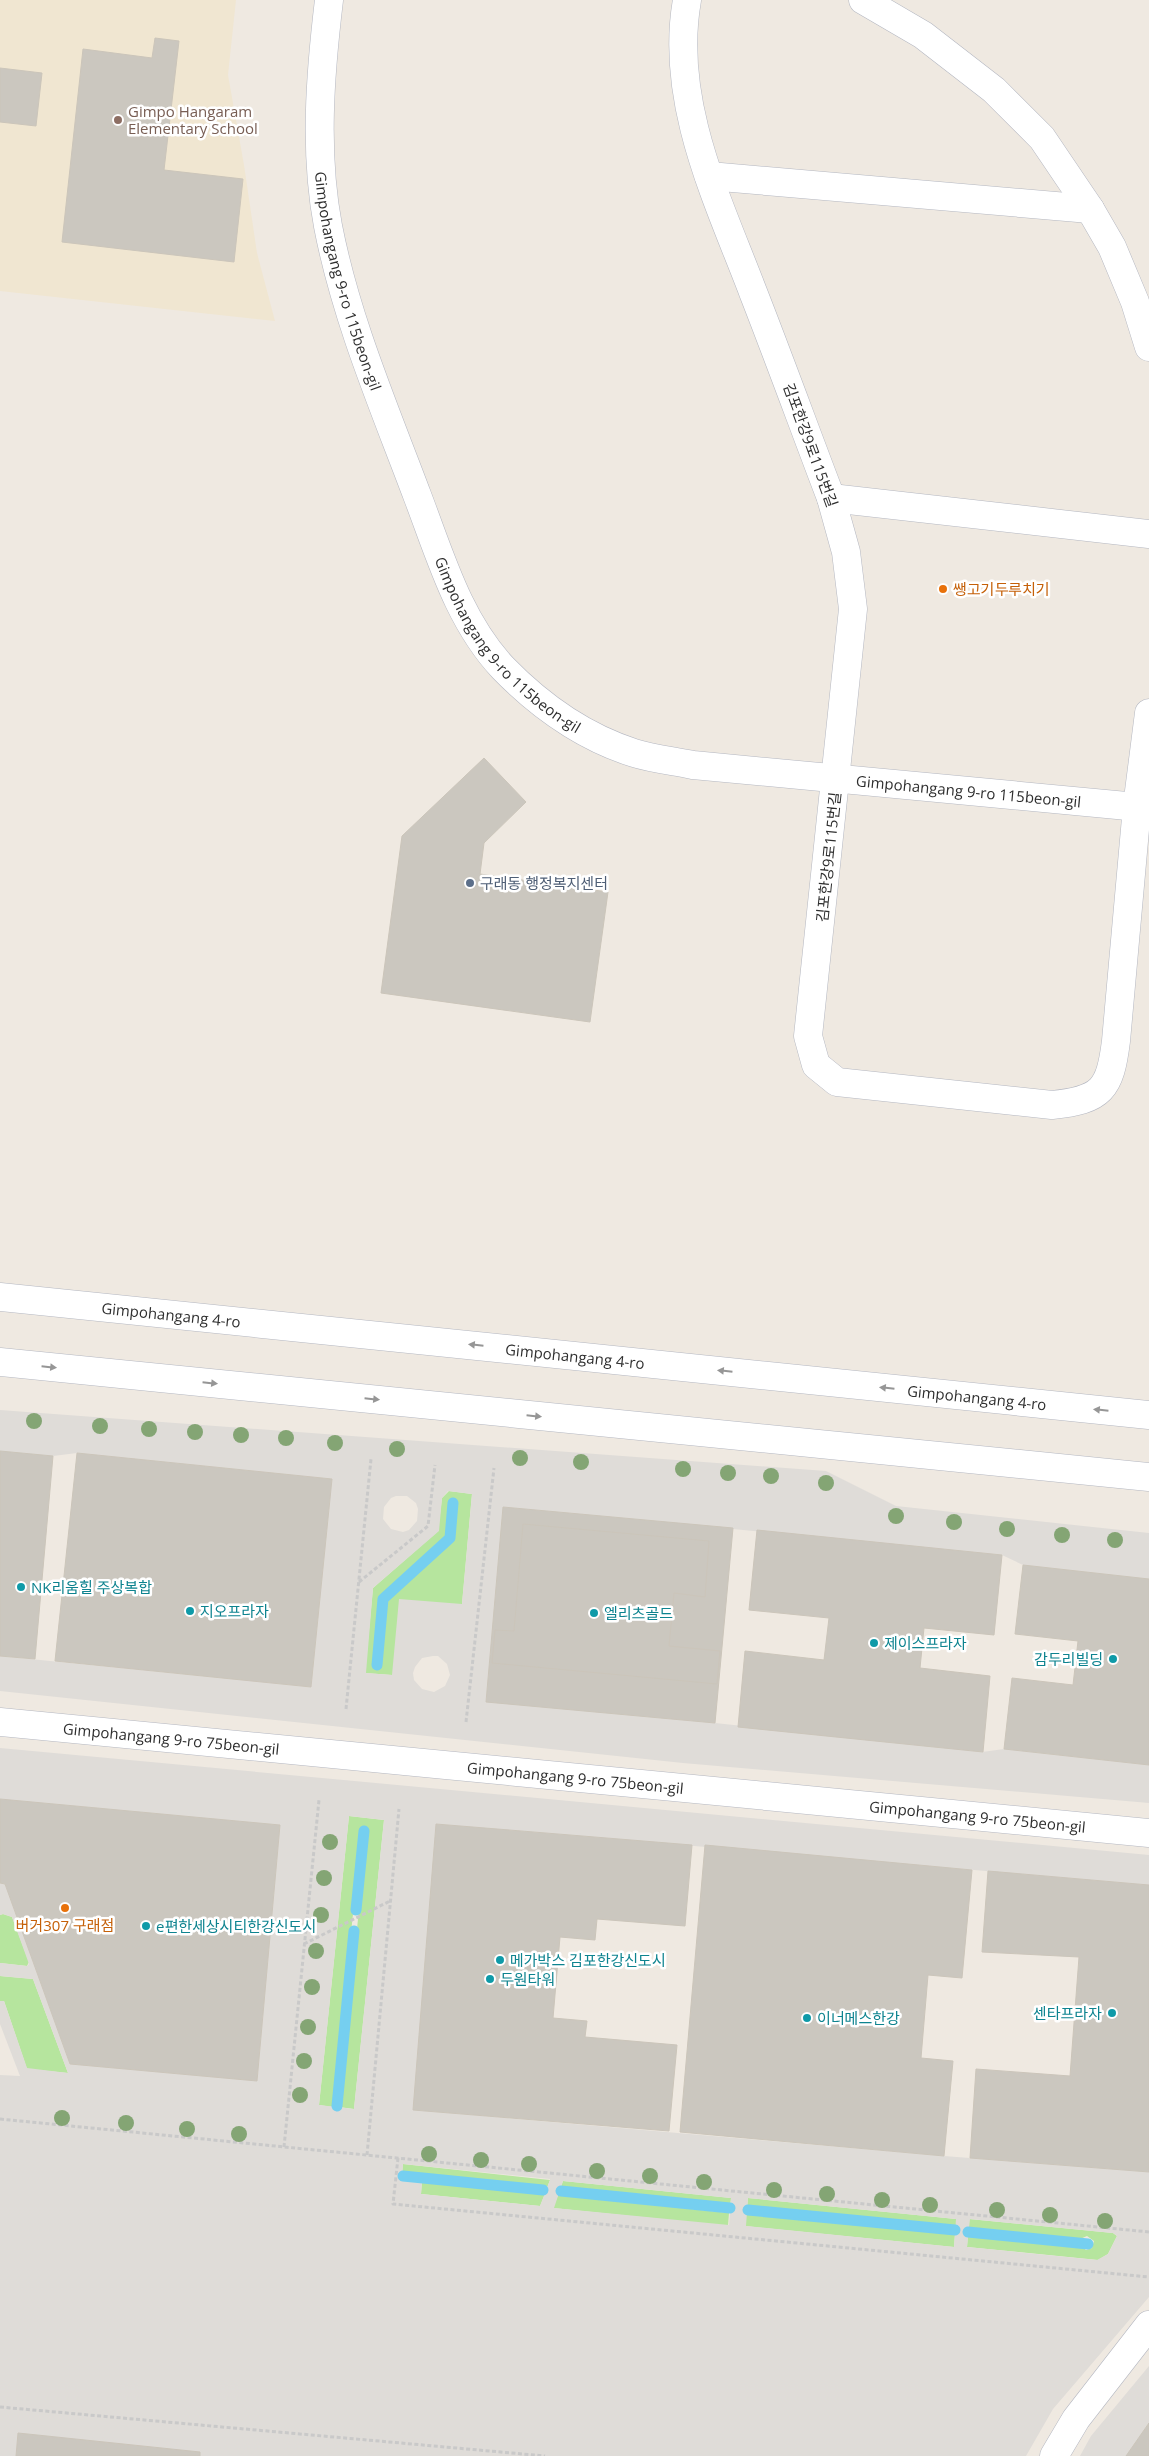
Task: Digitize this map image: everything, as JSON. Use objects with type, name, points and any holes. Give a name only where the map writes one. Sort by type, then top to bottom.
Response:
[{"type":"street","name":"Gimpohangang 9-ro 115beon-gil","points":[[329,0],[322,60],[319,142],[328,225],[344,291],[366,358],[454,592],[473,631],[502,666],[534,697],[583,730],[635,754],[693,765],[1143,807]]},
{"type":"street","name":"김포한강9로115번길","points":[[687,0],[682,65],[688,103],[709,176],[831,498],[846,552],[853,609],[808,1036],[816,1065],[837,1082],[1052,1105],[1078,1102],[1100,1091],[1112,1072],[1143,807],[1149,713]]},
{"type":"street","points":[[863,0],[923,35],[994,90],[1042,138],[1112,247],[1135,302],[1149,347]]},
{"type":"street","points":[[709,176],[1090,210]]},
{"type":"street","points":[[831,498],[1149,534]]},
{"type":"street","name":"Gimpohangang 4-ro","points":[[0,1297],[1149,1415]]},
{"type":"street","points":[[0,1362],[1149,1477]]},
{"type":"street","name":"Gimpohangang 9-ro 75beon-gil","points":[[0,1722],[1149,1833]]},
{"type":"street","points":[[1054,2456],[1076,2419],[1149,2325]]},
{"type":"path","points":[[346,1710],[371,1458]]},
{"type":"path","points":[[358,1582],[428,1526],[435,1465]]},
{"type":"path","points":[[466,1722],[494,1468]]},
{"type":"path","points":[[284,2147],[318,1800]]},
{"type":"path","points":[[368,2155],[399,1809]]},
{"type":"path","points":[[304,1945],[391,1901]]},
{"type":"path","points":[[0,2119],[1149,2232]]},
{"type":"path","points":[[398,2158],[393,2204],[1149,2277]]},
{"type":"path","points":[[0,2407],[545,2456]]},
{"type":"shaded area","name":"Gimpo Hangaram Elementary School","points":[[0,0],[236,0],[228,75],[257,253],[275,321],[0,291]]},
{"type":"shaded area","points":[[0,1410],[826,1471],[896,1506],[1149,1533],[1149,1579],[1023,1565],[1002,1555],[504,1507],[486,1701],[715,1723],[982,1752],[1004,1749],[1149,1765],[1149,1803],[683,1763],[0,1691],[0,1656],[311,1687],[332,1479],[77,1453],[53,1456],[0,1451]],"holes":[[[448,1491],[472,1494],[462,1604],[399,1599],[392,1675],[366,1673],[373,1588],[439,1531],[442,1498]],[[407,1496],[416,1503],[418,1509],[417,1521],[409,1530],[403,1532],[391,1529],[383,1519],[384,1507],[391,1498]],[[438,1656],[447,1664],[450,1675],[445,1686],[434,1692],[422,1689],[414,1680],[413,1673],[415,1667],[422,1658]]]},
{"type":"shaded area","points":[[0,1748],[1149,1855],[1149,1885],[437,1824],[414,2110],[1149,2172],[1149,2297],[1053,2409],[1026,2456],[200,2456],[200,2452],[18,2433],[16,2456],[0,2456],[0,2075],[20,2076],[0,2024],[0,2001],[4,2001],[27,2068],[68,2073],[33,1979],[0,1976],[0,1963],[27,1966],[29,1964],[12,1917],[0,1915],[0,1883],[5,1884],[70,2064],[257,2081],[280,1825],[0,1799]],"holes":[[[349,1816],[384,1820],[354,2109],[319,2105]],[[403,2164],[550,2180],[540,2206],[421,2194],[422,2181],[402,2179]],[[563,2181],[731,2198],[729,2225],[554,2208]],[[748,2198],[956,2219],[954,2247],[746,2226]],[[970,2219],[1113,2233],[1117,2236],[1108,2254],[1097,2260],[967,2247]]]},
{"type":"shaded area","points":[[1149,2366],[1149,2423],[1126,2456],[1080,2456],[1091,2436]]},
{"type":"green space","points":[[449,1491],[472,1494],[462,1604],[392,1675],[365,1673],[373,1588],[438,1531],[442,1498]],"holes":[[[452,1502],[455,1502],[451,1538],[385,1601],[378,1667],[376,1666],[382,1598],[449,1537]]]},
{"type":"green space","points":[[349,1816],[384,1820],[354,2109],[339,2107],[367,1830],[362,1827],[333,2107],[319,2105]]},
{"type":"green space","points":[[0,1915],[12,1917],[29,1962],[27,1966],[0,1963]]},
{"type":"green space","points":[[0,1976],[33,1979],[68,2073],[27,2069],[4,2001],[0,2001]]},
{"type":"green space","points":[[403,2164],[550,2180],[547,2188],[402,2173]]},
{"type":"green space","points":[[422,2181],[545,2194],[540,2206],[421,2194]]},
{"type":"green space","points":[[563,2181],[731,2198],[730,2207],[560,2189]]},
{"type":"green space","points":[[558,2195],[729,2213],[728,2226],[553,2208]]},
{"type":"green space","points":[[748,2198],[956,2219],[956,2228],[747,2207]]},
{"type":"green space","points":[[746,2214],[955,2234],[954,2247],[745,2226]]},
{"type":"green space","points":[[969,2219],[1113,2233],[1117,2236],[1108,2254],[1098,2260],[967,2247],[968,2234],[1080,2245],[1086,2250],[1092,2248],[1094,2241],[1087,2236],[1080,2239],[968,2228]]},
{"type":"building","points":[[155,38],[179,41],[164,170],[243,179],[234,262],[62,242],[83,49],[152,58]]},
{"type":"building","points":[[0,68],[42,73],[36,126],[0,122]]},
{"type":"building","name":"구래동 행정복지센터","points":[[484,758],[526,802],[484,843],[480,874],[608,892],[590,1022],[381,993],[402,836]]},
{"type":"building","name":"NK리움힐 주상복합","points":[[0,1451],[53,1456],[35,1659],[0,1656]]},
{"type":"building","name":"지오프라자","points":[[77,1453],[332,1479],[311,1687],[55,1661]]},
{"type":"building","points":[[503,1507],[733,1528],[715,1723],[486,1702]]},
{"type":"building","name":"엘리츠골드","points":[[523,1524],[709,1541],[705,1597],[674,1593],[669,1646],[720,1651],[717,1684],[492,1663],[495,1630],[514,1631]]},
{"type":"building","name":"제이스프라자","points":[[757,1530],[1002,1555],[994,1635],[924,1628],[920,1668],[990,1676],[983,1752],[738,1727],[745,1651],[824,1660],[829,1618],[749,1610]]},
{"type":"building","name":"감두리빌딩","points":[[1023,1565],[1149,1579],[1149,1765],[1004,1749],[1012,1678],[1073,1685],[1078,1641],[1015,1634]]},
{"type":"building","name":"e편한세상시티한강신도시","points":[[0,1799],[280,1825],[257,2081],[70,2064],[5,1884],[0,1883]]},
{"type":"building","name":"두원타워","points":[[436,1824],[692,1845],[685,1926],[597,1919],[595,1940],[560,1937],[553,2018],[587,2021],[585,2037],[677,2045],[669,2131],[413,2110]]},
{"type":"building","name":"이너메스한강","points":[[705,1845],[972,1870],[962,1978],[928,1975],[921,2058],[953,2061],[944,2156],[680,2132]]},
{"type":"building","name":"센타프라자","points":[[988,1871],[1149,1885],[1149,2172],[970,2158],[976,2069],[1070,2076],[1079,1957],[982,1952]]},
{"type":"building","points":[[1149,2423],[1149,2456],[1126,2456]]},
{"type":"building","points":[[18,2433],[200,2452],[200,2456],[16,2456]]},
{"type":"waterway","points":[[377,1665],[383,1599],[450,1538],[453,1503]]},
{"type":"waterway","points":[[356,1910],[364,1831]]},
{"type":"waterway","points":[[337,2106],[354,1931]]},
{"type":"waterway","points":[[403,2176],[543,2190]]},
{"type":"waterway","points":[[561,2191],[730,2208]]},
{"type":"waterway","points":[[748,2210],[955,2230]]},
{"type":"waterway","points":[[968,2232],[1088,2244]]},
{"type":"place","name":"Gimpo Hangaram Elementary School","points":[[118,120]]},
{"type":"place","name":"쌩고기두루치기","points":[[943,589]]},
{"type":"place","name":"구래동 행정복지센터","points":[[470,883]]},
{"type":"place","name":"NK리움힐 주상복합","points":[[21,1587]]},
{"type":"place","name":"지오프라자","points":[[190,1611]]},
{"type":"place","name":"엘리츠골드","points":[[594,1613]]},
{"type":"place","name":"제이스프라자","points":[[874,1643]]},
{"type":"place","name":"감두리빌딩","points":[[1113,1659]]},
{"type":"place","name":"버거307 구래점","points":[[65,1908]]},
{"type":"place","name":"e편한세상시티한강신도시","points":[[146,1926]]},
{"type":"place","name":"메가박스 김포한강신도시","points":[[500,1960]]},
{"type":"place","name":"두원타워","points":[[490,1979]]},
{"type":"place","name":"센타프라자","points":[[1112,2013]]},
{"type":"place","name":"이너메스한강","points":[[807,2018]]}]
